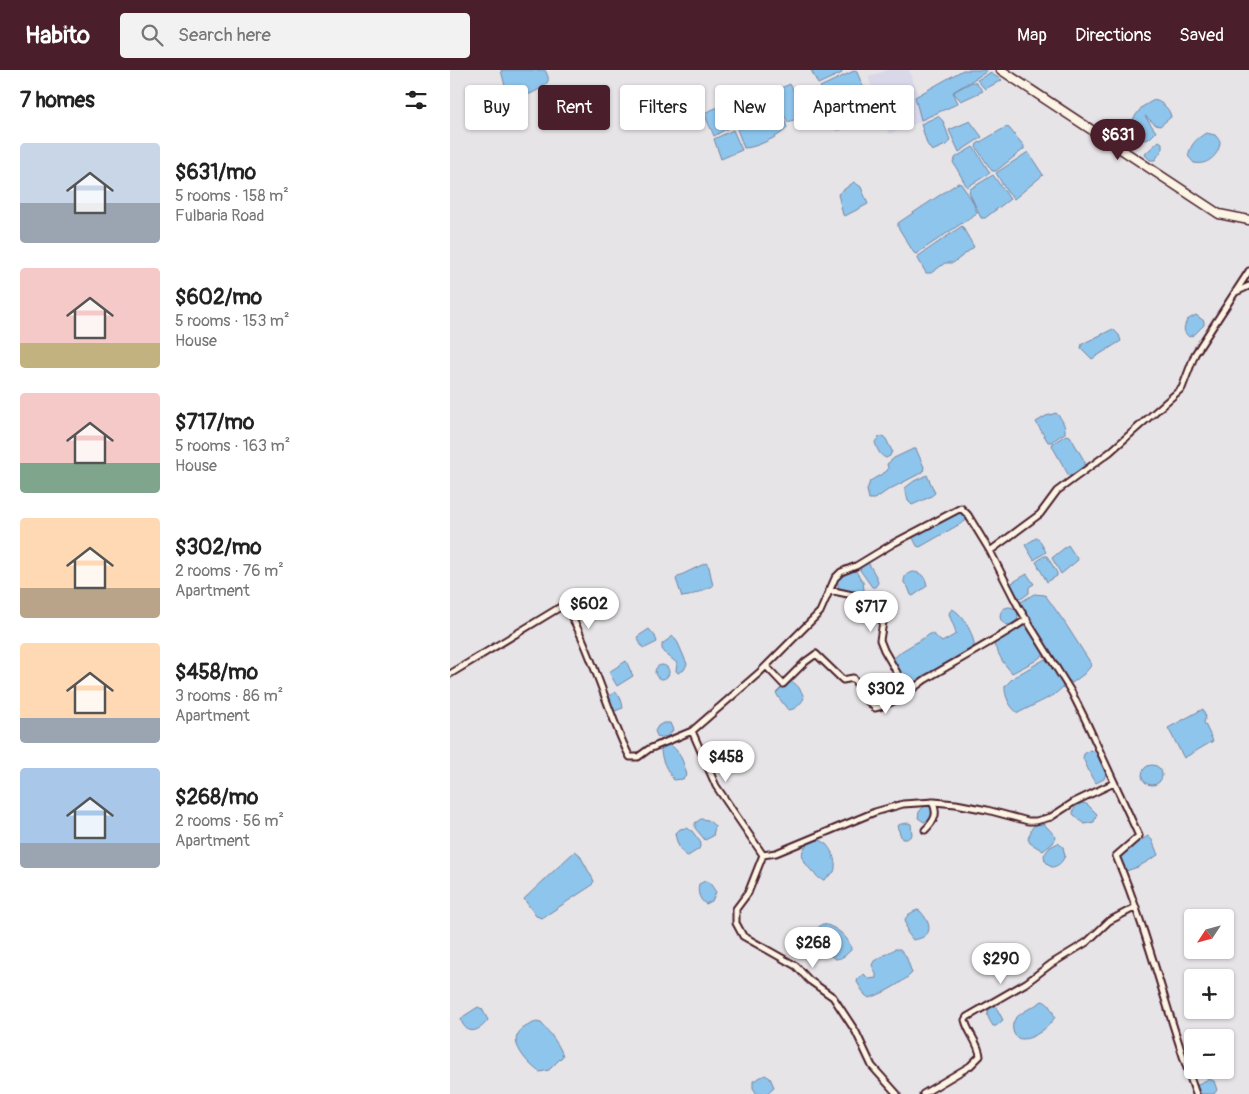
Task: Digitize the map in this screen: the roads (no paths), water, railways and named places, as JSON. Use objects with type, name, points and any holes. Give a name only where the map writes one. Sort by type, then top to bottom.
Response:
[{"type":"main road","points":[[1001,70],[1219,214],[1249,220]]},
{"type":"street","points":[[990,551],[1040,514],[1057,491],[1110,452],[1182,388],[1195,354],[1249,271]]},
{"type":"street","points":[[1236,292],[1249,286]]},
{"type":"street","points":[[450,674],[562,606],[571,615],[579,631],[625,748],[630,756],[638,757],[649,749],[692,731],[766,666],[820,612],[835,578],[841,572],[856,566],[894,542],[961,508],[990,551],[1026,619],[1072,693],[1086,719],[1139,836],[1116,856],[1136,907],[1196,1094]]},
{"type":"street","points":[[829,590],[876,600],[885,610],[880,640],[908,692]]},
{"type":"street","points":[[766,666],[783,684],[816,654],[842,680],[854,678],[868,701],[876,708],[893,702],[1026,619]]},
{"type":"street","points":[[692,731],[716,786],[763,855]]},
{"type":"street","points":[[763,855],[776,853],[875,812],[903,804],[932,802],[972,806],[1028,821],[1036,821],[1051,816],[1114,782]]},
{"type":"street","points":[[924,830],[935,818],[932,802]]},
{"type":"street","points":[[763,855],[748,893],[736,909],[736,922],[743,936],[796,966],[809,980],[833,996],[856,1032],[872,1066],[897,1094]]},
{"type":"street","points":[[923,1094],[970,1066],[980,1056],[978,1046],[965,1020],[968,1017],[1026,983],[1051,964],[1087,942],[1109,921],[1136,907]]},
{"type":"water","points":[[501,70],[545,70],[548,77],[546,84],[538,85],[538,89],[528,94],[528,85],[505,85]]},
{"type":"water","points":[[811,70],[841,70],[842,73],[818,84]]},
{"type":"water","points":[[856,70],[862,85],[824,85]]},
{"type":"water","points":[[963,70],[987,70],[953,92],[957,104],[921,120],[915,97]]},
{"type":"water","points":[[990,73],[1002,80],[985,89],[977,80]]},
{"type":"water","points":[[975,82],[983,91],[961,101],[954,93],[955,91]]},
{"type":"water","points":[[790,84],[794,91],[794,120],[788,122],[784,115],[784,87]]},
{"type":"water","points":[[1154,100],[1165,106],[1171,117],[1160,126],[1145,116],[1156,132],[1149,139],[1144,140],[1139,134],[1133,119],[1142,107]]},
{"type":"water","points":[[715,108],[715,130],[725,130],[714,136],[705,113]]},
{"type":"water","points":[[938,116],[943,121],[950,140],[948,144],[932,151],[927,144],[921,124]]},
{"type":"water","points":[[784,119],[787,128],[779,134],[755,146],[744,148],[737,130],[784,130]]},
{"type":"water","points":[[970,121],[982,137],[959,152],[949,130]]},
{"type":"water","points":[[1006,127],[1024,146],[1024,149],[996,171],[992,171],[976,147],[977,144]]},
{"type":"water","points":[[733,130],[742,150],[721,159],[714,139]]},
{"type":"water","points":[[1206,133],[1215,135],[1220,141],[1218,150],[1208,161],[1194,163],[1188,156],[1192,145]]},
{"type":"water","points":[[1159,141],[1162,143],[1162,150],[1155,160],[1150,160],[1145,155]]},
{"type":"water","points":[[973,147],[990,173],[967,187],[953,162],[956,157]]},
{"type":"water","points":[[1028,152],[1043,175],[1014,199],[1007,192],[996,173]]},
{"type":"water","points":[[993,175],[1010,199],[985,218],[981,218],[969,192],[970,189]]},
{"type":"water","points":[[854,182],[861,187],[868,204],[845,216],[843,215],[838,194]]},
{"type":"water","points":[[958,183],[961,184],[972,200],[977,213],[916,254],[914,253],[898,227],[898,223]]},
{"type":"water","points":[[962,226],[974,247],[953,263],[945,263],[931,273],[926,273],[917,257]]},
{"type":"water","points":[[1196,315],[1204,321],[1204,325],[1189,337],[1184,331],[1185,325],[1187,320]]},
{"type":"water","points":[[1113,329],[1119,335],[1121,341],[1092,359],[1081,348],[1082,344]]},
{"type":"water","points":[[1056,413],[1063,422],[1065,433],[1048,442],[1036,422]]},
{"type":"water","points":[[1066,435],[1070,436],[1085,462],[1085,467],[1072,476],[1069,476],[1052,446],[1053,443]]},
{"type":"water","points":[[883,436],[892,451],[890,456],[886,458],[880,453],[875,442]]},
{"type":"water","points":[[916,449],[924,467],[923,472],[875,499],[869,499],[867,490],[870,481],[887,471],[887,464],[894,458]]},
{"type":"water","points":[[927,475],[935,493],[912,505],[908,501],[905,488]]},
{"type":"water","points":[[962,511],[967,520],[920,547],[917,546],[913,538],[916,533]]},
{"type":"water","points":[[1038,538],[1046,552],[1034,560],[1025,545]]},
{"type":"water","points":[[1068,545],[1078,560],[1061,574],[1052,558]]},
{"type":"water","points":[[1047,556],[1057,573],[1057,576],[1047,582],[1036,562]]},
{"type":"water","points":[[706,563],[709,567],[713,586],[682,597],[676,579]]},
{"type":"water","points":[[867,563],[877,578],[878,583],[875,587],[872,587],[860,570],[861,566]]},
{"type":"water","points":[[855,570],[863,582],[863,592],[852,594],[839,590],[837,579]]},
{"type":"water","points":[[912,572],[922,576],[926,580],[927,586],[913,596],[904,583],[906,576]]},
{"type":"water","points":[[1027,574],[1034,584],[1029,587],[1029,593],[1021,599],[1010,584]]},
{"type":"water","points":[[1034,594],[1045,595],[1090,662],[1091,666],[1072,683],[1062,673],[1021,602]]},
{"type":"water","points":[[1009,607],[1015,610],[1018,616],[1015,622],[1009,625],[1003,622],[1000,616],[1003,610]]},
{"type":"water","points":[[952,609],[960,615],[968,626],[973,639],[974,649],[911,688],[908,688],[893,659],[902,651],[932,633],[942,642],[956,634],[949,613]]},
{"type":"water","points":[[1023,625],[1029,628],[1044,654],[1012,673],[1003,662],[994,645],[999,639]]},
{"type":"water","points":[[649,629],[657,642],[645,648],[642,647],[637,637]]},
{"type":"water","points":[[673,636],[687,664],[684,670],[678,673],[676,671],[677,663],[662,649],[662,644]]},
{"type":"water","points":[[1045,659],[1057,672],[1063,687],[1054,695],[1018,713],[1008,701],[1005,686],[1014,677]]},
{"type":"water","points":[[626,661],[633,676],[617,686],[609,672]]},
{"type":"water","points":[[659,665],[665,665],[669,672],[665,679],[659,679],[655,675],[655,669]]},
{"type":"water","points":[[788,681],[796,685],[804,698],[798,706],[788,710],[776,693]]},
{"type":"water","points":[[615,692],[622,701],[623,708],[615,711],[607,698]]},
{"type":"water","points":[[1203,709],[1206,717],[1204,722],[1213,741],[1184,758],[1168,728]]},
{"type":"water","points":[[663,723],[670,723],[673,730],[668,736],[658,738],[655,731]]},
{"type":"water","points":[[668,744],[676,749],[683,762],[687,775],[683,779],[674,780],[664,764],[661,747]]},
{"type":"water","points":[[1090,750],[1096,752],[1106,773],[1104,779],[1096,783],[1083,758],[1084,754]]},
{"type":"water","points":[[1152,765],[1159,768],[1162,775],[1159,782],[1152,785],[1145,782],[1142,775],[1145,768]]},
{"type":"water","points":[[1084,803],[1097,814],[1094,822],[1084,824],[1073,814],[1076,806]]},
{"type":"water","points":[[925,805],[932,807],[933,815],[931,819],[924,822],[918,818],[919,812]]},
{"type":"water","points":[[701,819],[708,820],[715,826],[713,836],[705,840],[695,828],[695,823]]},
{"type":"water","points":[[1037,823],[1045,825],[1056,837],[1053,843],[1043,851],[1030,843],[1028,839],[1032,828]]},
{"type":"water","points":[[911,824],[912,835],[907,839],[902,839],[897,826]]},
{"type":"water","points":[[686,828],[692,831],[701,843],[699,849],[688,856],[681,850],[675,834],[680,829]]},
{"type":"water","points":[[1148,836],[1152,840],[1158,855],[1138,867],[1126,871],[1121,864],[1121,857],[1132,846]]},
{"type":"water","points":[[814,840],[825,843],[831,851],[835,864],[834,872],[824,880],[820,879],[806,865],[802,854],[803,849]]},
{"type":"water","points":[[1058,843],[1063,847],[1065,856],[1060,864],[1051,867],[1045,861],[1044,855],[1050,847]]},
{"type":"water","points":[[575,851],[579,854],[594,881],[591,886],[542,918],[536,916],[524,899]]},
{"type":"water","points":[[705,881],[709,882],[716,892],[712,901],[706,904],[700,898],[698,890],[699,884]]},
{"type":"water","points":[[917,910],[924,916],[929,929],[925,936],[913,940],[907,932],[905,919],[909,914]]},
{"type":"water","points":[[822,924],[832,927],[841,933],[848,941],[851,950],[844,956],[835,959],[826,952],[819,943],[816,933]]},
{"type":"water","points":[[811,938],[815,944],[813,947],[796,954],[793,951],[805,939]]},
{"type":"water","points":[[895,949],[900,949],[906,956],[912,973],[892,988],[869,998],[857,982],[858,978],[864,974],[869,979],[876,978],[872,965],[874,961]]},
{"type":"water","points":[[1042,1001],[1047,1003],[1055,1017],[1053,1021],[1032,1037],[1020,1039],[1013,1032],[1013,1022],[1021,1014]]},
{"type":"water","points":[[995,1005],[1003,1020],[996,1026],[993,1026],[988,1014],[991,1006]]},
{"type":"water","points":[[478,1007],[482,1009],[488,1020],[478,1029],[467,1029],[461,1020]]},
{"type":"water","points":[[536,1022],[541,1023],[547,1030],[557,1043],[563,1056],[549,1070],[540,1072],[524,1057],[516,1041],[520,1031]]},
{"type":"water","points":[[765,1075],[770,1078],[774,1087],[766,1094],[757,1094],[753,1088],[753,1081]]},
{"type":"water","points":[[1209,1079],[1214,1081],[1217,1090],[1214,1094],[1201,1094],[1197,1088],[1198,1084]]}]
